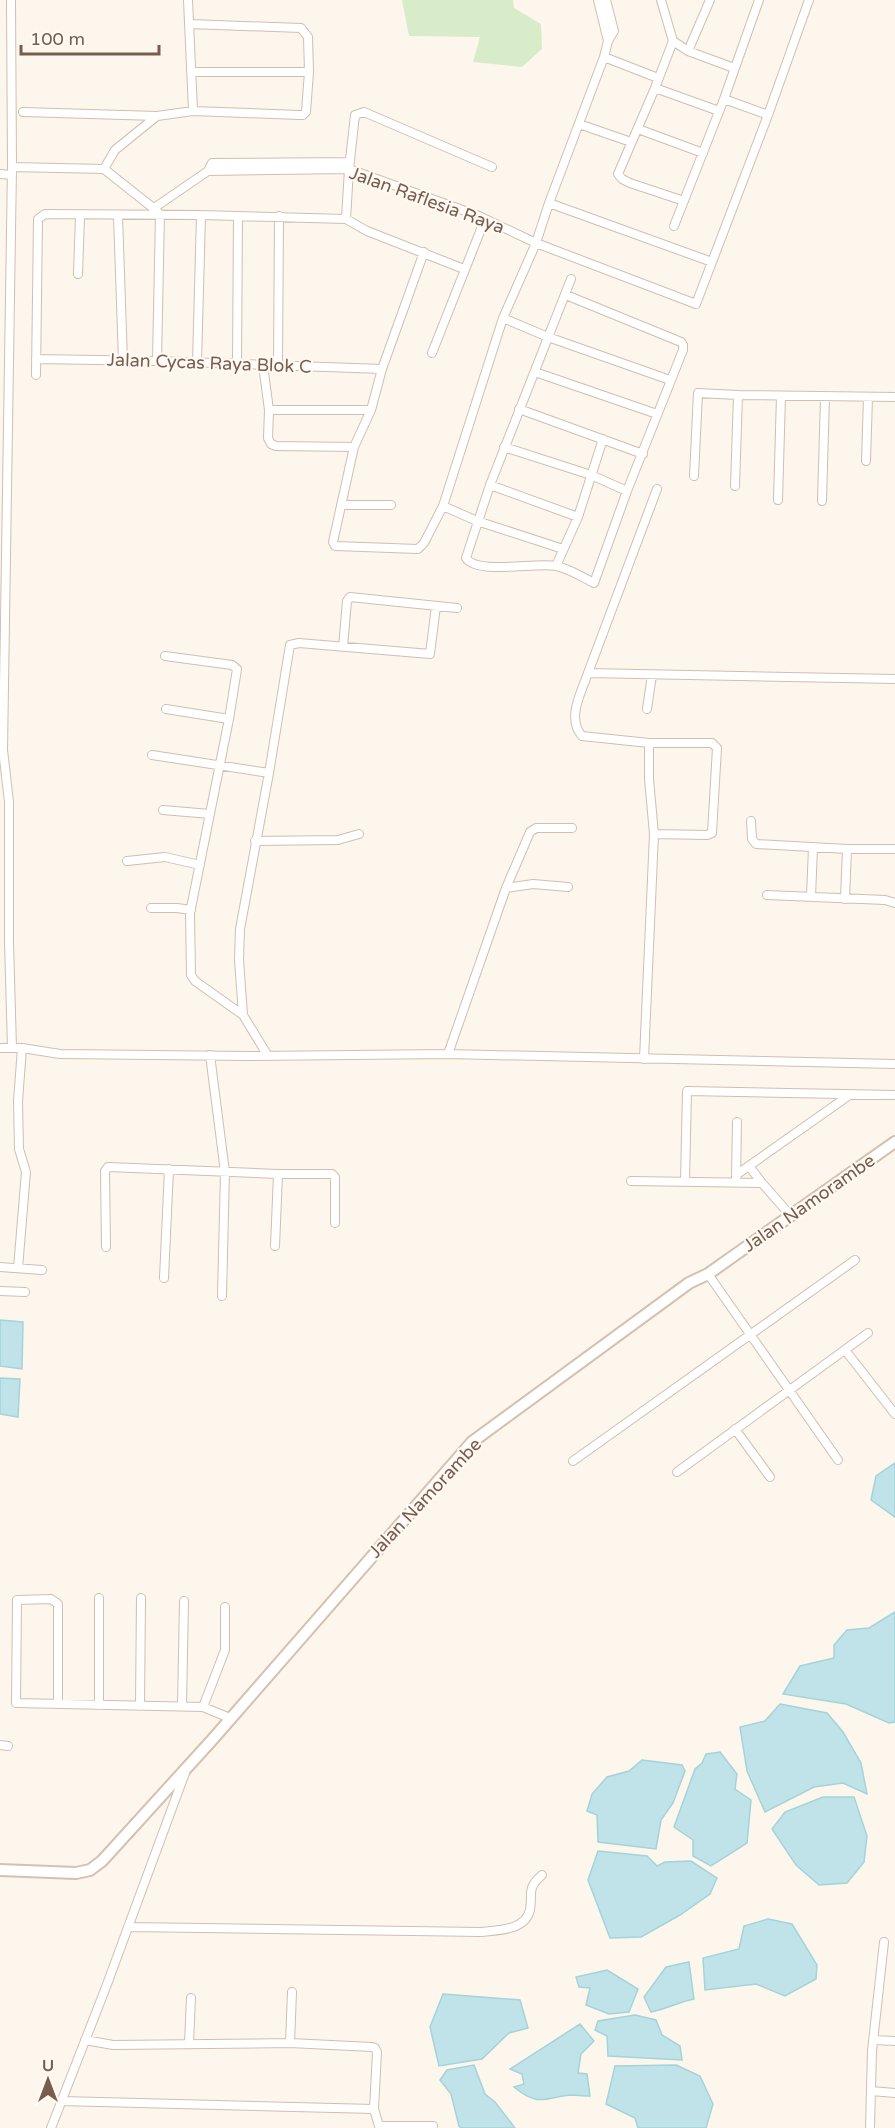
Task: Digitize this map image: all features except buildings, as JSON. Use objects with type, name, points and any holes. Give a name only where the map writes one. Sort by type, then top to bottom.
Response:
[{"type":"main road","name":"Jalan Namorambe","points":[[0,1870],[69,1873],[90,1870],[102,1861],[472,1442],[689,1284],[708,1274],[895,1142]]},
{"type":"street","points":[[11,0],[12,171],[1,750],[12,1048]]},
{"type":"street","points":[[188,0],[193,111]]},
{"type":"street","points":[[598,0],[608,41]]},
{"type":"street","points":[[424,252],[382,369],[371,410],[354,447],[333,542],[335,546],[418,549],[424,543],[443,506],[503,318],[536,243],[608,41],[614,31],[606,0]]},
{"type":"street","points":[[661,0],[673,41],[618,172],[619,177],[630,183],[684,201]]},
{"type":"street","points":[[688,51],[710,0]]},
{"type":"street","points":[[674,226],[724,99],[759,0]]},
{"type":"street","points":[[549,203],[712,262],[768,116],[809,0]]},
{"type":"street","points":[[23,112],[157,116],[193,111],[303,115],[306,112],[309,72],[308,37],[301,28],[190,24]]},
{"type":"street","points":[[673,41],[688,51],[734,68]]},
{"type":"street","points":[[604,57],[658,78]]},
{"type":"street","points":[[191,72],[309,72]]},
{"type":"street","points":[[655,88],[719,111]]},
{"type":"street","points":[[724,99],[768,116]]},
{"type":"street","points":[[346,219],[355,115],[364,112],[492,167]]},
{"type":"street","points":[[104,169],[115,150],[157,116]]},
{"type":"street","points":[[579,124],[632,142]]},
{"type":"street","points":[[638,129],[703,153]]},
{"type":"street","name":"Jalan Raflesia Raya","points":[[157,211],[208,171],[296,166],[349,166],[485,219],[536,243],[694,304],[698,302],[712,262]]},
{"type":"street","points":[[0,174],[12,171],[104,169],[157,211]]},
{"type":"street","points":[[157,211],[157,361]]},
{"type":"street","points":[[36,375],[38,219],[45,214],[118,216],[157,211],[201,215],[346,219],[367,231],[464,269]]},
{"type":"street","points":[[197,363],[201,215]]},
{"type":"street","points":[[78,274],[80,216]]},
{"type":"street","points":[[118,216],[123,361]]},
{"type":"street","points":[[237,216],[237,364]]},
{"type":"street","points":[[278,365],[279,216]]},
{"type":"street","points":[[432,353],[485,219]]},
{"type":"street","points":[[566,295],[681,342],[683,345],[594,583],[556,566],[491,567],[468,562],[466,558],[504,447],[571,279]]},
{"type":"street","points":[[0,294],[10,294]]},
{"type":"street","points":[[503,318],[548,337],[670,380]]},
{"type":"street","name":"Jalan Cycas Raya Blok C","points":[[36,359],[382,369]]},
{"type":"street","points":[[263,365],[269,410],[268,438],[273,446],[354,447]]},
{"type":"street","points":[[535,372],[657,414]]},
{"type":"street","points":[[694,476],[698,393],[895,398]]},
{"type":"street","points":[[735,486],[738,395]]},
{"type":"street","points":[[778,500],[781,396]]},
{"type":"street","points":[[822,501],[825,396]]},
{"type":"street","points":[[866,461],[868,397]]},
{"type":"street","points":[[519,409],[643,454]]},
{"type":"street","points":[[269,410],[371,410]]},
{"type":"street","points":[[556,566],[578,517],[603,439]]},
{"type":"street","points":[[504,447],[591,475],[627,491]]},
{"type":"street","points":[[490,485],[578,517]]},
{"type":"street","points":[[654,834],[707,836],[712,833],[718,751],[716,745],[588,738],[579,732],[575,719],[588,673],[657,489]]},
{"type":"street","points":[[341,505],[391,505]]},
{"type":"street","points":[[443,506],[477,521],[563,549]]},
{"type":"street","points":[[343,647],[347,602],[350,597],[457,608]]},
{"type":"street","points":[[243,1015],[239,960],[240,929],[290,645],[299,643],[430,654],[436,606]]},
{"type":"street","points":[[165,656],[235,666],[237,672],[190,910],[193,978],[243,1015],[268,1056]]},
{"type":"street","points":[[588,673],[895,679]]},
{"type":"street","points":[[647,709],[652,675]]},
{"type":"street","points":[[166,709],[229,719]]},
{"type":"street","points":[[644,1059],[654,834],[649,743]]},
{"type":"street","points":[[152,754],[269,773]]},
{"type":"street","points":[[163,810],[210,814]]},
{"type":"street","points":[[752,821],[752,839],[756,844],[895,849]]},
{"type":"street","points":[[448,1054],[506,888],[532,830],[572,828]]},
{"type":"street","points":[[255,841],[338,840],[359,834]]},
{"type":"street","points":[[811,897],[813,847]]},
{"type":"street","points":[[845,899],[848,849]]},
{"type":"street","points":[[127,861],[165,857],[200,865]]},
{"type":"street","points":[[506,888],[533,884],[568,887]]},
{"type":"street","points":[[767,895],[885,900],[895,903]]},
{"type":"street","points":[[151,908],[190,910]]},
{"type":"street","points":[[0,941],[9,942]]},
{"type":"street","points":[[0,1047],[60,1054],[268,1056],[448,1054],[895,1064]]},
{"type":"street","points":[[18,1268],[26,1172],[19,1149],[18,1101],[22,1048]]},
{"type":"street","points":[[210,1055],[225,1172],[222,1296]]},
{"type":"street","points":[[685,1182],[687,1091],[895,1095]]},
{"type":"street","points":[[736,1179],[749,1166],[851,1094]]},
{"type":"street","points":[[736,1179],[737,1122]]},
{"type":"street","points":[[749,1166],[790,1215]]},
{"type":"street","points":[[106,1247],[106,1168],[111,1167],[334,1175],[335,1223]]},
{"type":"street","points":[[164,1278],[169,1169]]},
{"type":"street","points":[[275,1246],[278,1174]]},
{"type":"street","points":[[631,1181],[685,1182],[736,1179],[762,1183]]},
{"type":"street","points":[[573,1461],[855,1260]]},
{"type":"street","points":[[0,1267],[42,1270]]},
{"type":"street","points":[[708,1274],[838,1460]]},
{"type":"street","points":[[0,1291],[25,1292]]},
{"type":"street","points":[[677,1472],[868,1333]]},
{"type":"street","points":[[845,1350],[895,1414]]},
{"type":"street","points":[[735,1429],[770,1477]]},
{"type":"street","points":[[99,1598],[99,1705]]},
{"type":"street","points":[[140,1706],[141,1598]]},
{"type":"street","points":[[58,1704],[59,1607],[56,1600],[51,1599],[17,1600],[16,1703],[140,1706],[182,1706],[203,1707],[230,1718]]},
{"type":"street","points":[[182,1706],[184,1601]]},
{"type":"street","points":[[203,1707],[225,1650],[225,1607]]},
{"type":"street","points":[[51,2128],[188,1766]]},
{"type":"street","points":[[128,1927],[481,1932],[504,1930],[513,1928],[527,1917],[530,1909],[531,1888],[542,1875]]},
{"type":"street","points":[[870,2128],[873,2040],[884,1942]]},
{"type":"street","points":[[290,2043],[292,1992]]},
{"type":"street","points":[[189,2043],[191,1998]]},
{"type":"street","points":[[85,2040],[113,2045],[290,2043],[375,2048],[377,2052],[374,2109],[379,2126],[433,2126]]},
{"type":"street","points":[[873,2040],[895,2041]]},
{"type":"street","points":[[871,2091],[895,2093]]},
{"type":"street","points":[[61,2101],[374,2109]]},
{"type":"green space","points":[[402,0],[513,0],[514,8],[541,24],[542,49],[522,67],[473,62],[480,37],[409,36]]},
{"type":"water","points":[[0,1320],[23,1322],[22,1369],[0,1366]]},
{"type":"water","points":[[0,1378],[20,1379],[18,1417],[0,1414]]},
{"type":"water","points":[[895,1463],[895,1517],[871,1500],[876,1476]]},
{"type":"water","points":[[895,1612],[895,1722],[889,1723],[846,1704],[783,1694],[800,1666],[834,1658],[834,1645],[847,1630],[869,1628]]},
{"type":"water","points":[[780,1704],[827,1713],[843,1732],[861,1763],[867,1794],[843,1783],[814,1787],[765,1812],[747,1771],[740,1727],[765,1721]]},
{"type":"water","points":[[720,1752],[737,1774],[735,1789],[751,1800],[747,1843],[711,1866],[693,1856],[693,1840],[674,1827],[695,1769],[702,1763],[706,1754]]},
{"type":"water","points":[[642,1760],[682,1765],[685,1771],[673,1803],[661,1820],[656,1849],[598,1842],[597,1815],[587,1811],[592,1794],[607,1777],[629,1771]]},
{"type":"water","points":[[823,1797],[854,1797],[867,1836],[864,1862],[847,1883],[819,1885],[796,1865],[772,1829],[785,1812]]},
{"type":"water","points":[[598,1851],[647,1856],[657,1866],[665,1862],[691,1861],[717,1878],[710,1894],[680,1915],[641,1937],[610,1938],[588,1880]]},
{"type":"water","points":[[768,1919],[792,1924],[817,1965],[816,1979],[785,1996],[756,1984],[705,1990],[703,1958],[739,1949],[744,1926]]},
{"type":"water","points":[[689,1962],[694,1999],[651,2012],[644,1997],[666,1967]]},
{"type":"water","points":[[607,1970],[638,1989],[629,2012],[609,2014],[586,2005],[590,1988],[579,1987],[576,1977]]},
{"type":"water","points":[[443,1994],[520,2000],[528,2028],[509,2033],[482,2059],[439,2066],[430,2027]]},
{"type":"water","points":[[635,2015],[656,2020],[662,2035],[680,2046],[682,2060],[608,2056],[607,2036],[595,2030],[598,2021]]},
{"type":"water","points":[[580,2024],[594,2041],[581,2054],[578,2073],[587,2074],[590,2096],[570,2095],[541,2100],[529,2097],[514,2087],[524,2084],[522,2074],[510,2069]]},
{"type":"water","points":[[474,2065],[485,2094],[495,2102],[515,2128],[461,2128],[459,2126],[451,2094],[440,2080],[447,2070]]},
{"type":"water","points":[[676,2065],[700,2076],[713,2104],[706,2128],[638,2128],[635,2118],[606,2104],[615,2066]]}]
